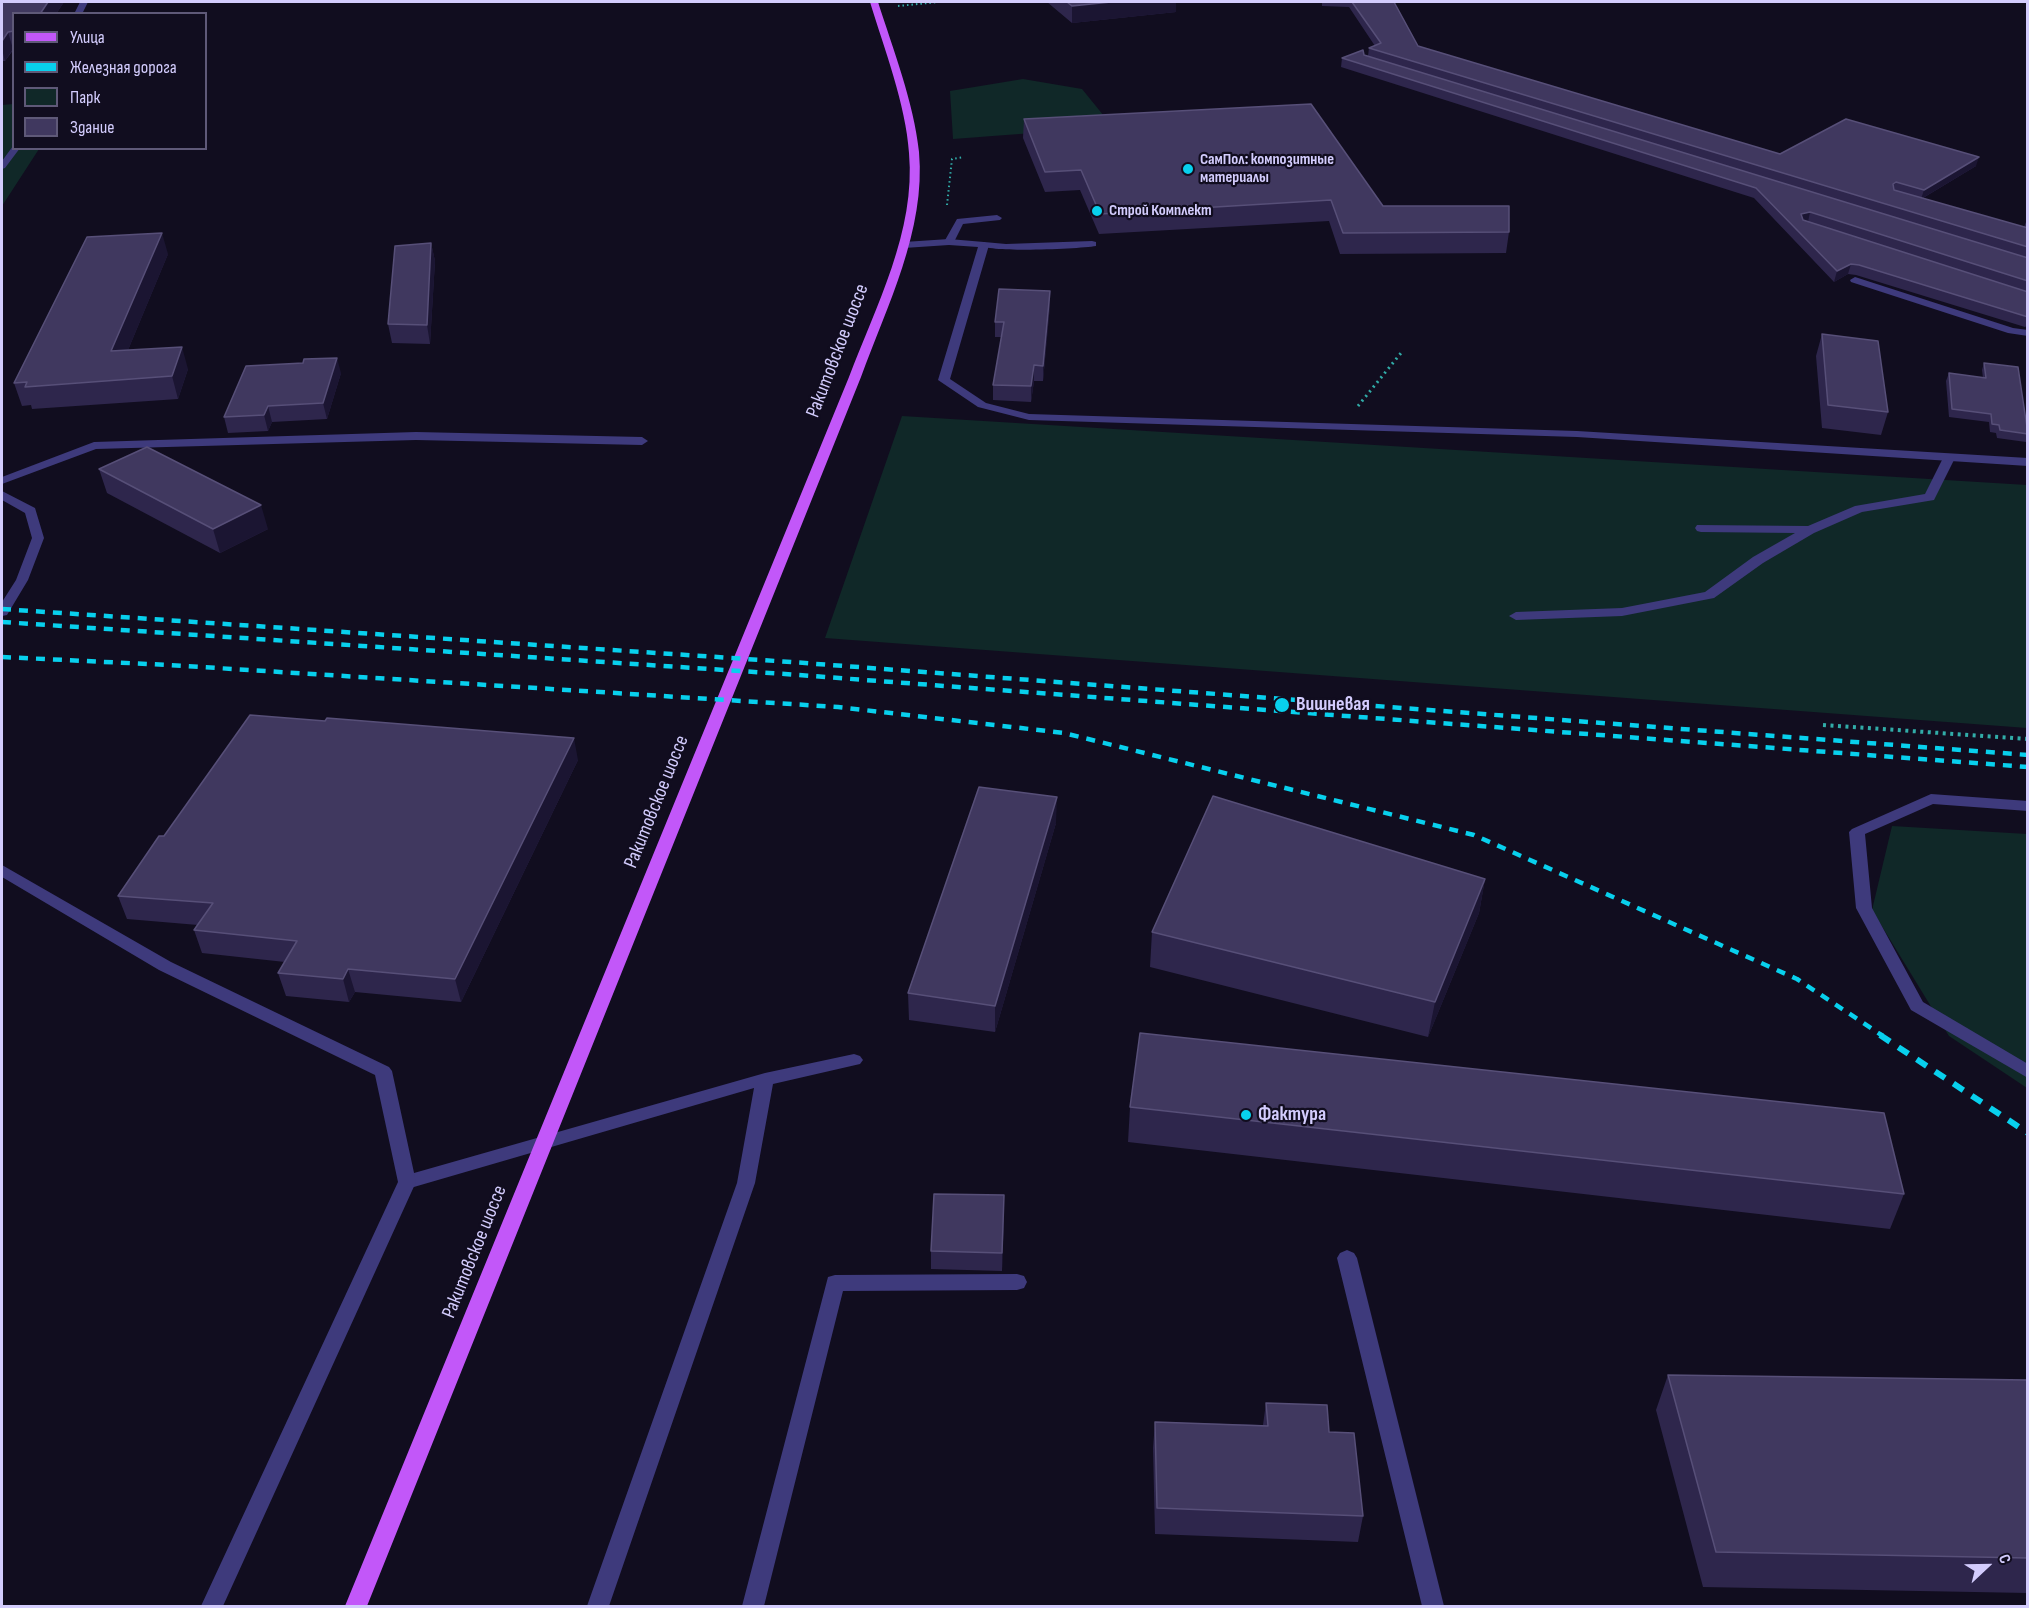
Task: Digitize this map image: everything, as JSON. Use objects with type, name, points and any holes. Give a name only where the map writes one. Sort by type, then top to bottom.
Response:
[{"type":"main road","name":"Ракитовское шоссе","points":[[356,1606],[855,377],[904,245],[914,196],[914,152],[899,81],[875,5]]},
{"type":"street","points":[[2,166],[14,150]]},
{"type":"street","points":[[949,242],[960,221],[997,218]]},
{"type":"street","points":[[904,245],[949,242],[1006,247],[1092,244]]},
{"type":"street","points":[[984,245],[944,380],[982,405],[1029,417],[1576,434],[2028,462]]},
{"type":"street","points":[[1855,280],[2012,331],[2028,333]]},
{"type":"street","points":[[2,481],[94,446],[416,436],[642,441]]},
{"type":"street","points":[[1516,616],[1622,612],[1709,595],[1758,560],[1810,530],[1859,509],[1930,497],[1948,458]]},
{"type":"street","points":[[2,495],[31,511],[38,538],[22,580],[2,612]]},
{"type":"street","points":[[1701,528],[1810,530]]},
{"type":"street","points":[[2028,806],[1931,799],[1857,832],[1864,908],[1917,1006],[2028,1072]]},
{"type":"street","points":[[2,870],[165,966],[383,1071],[407,1182],[212,1606]]},
{"type":"street","points":[[407,1182],[765,1079],[855,1060]]},
{"type":"street","points":[[598,1606],[746,1184],[765,1079]]},
{"type":"street","points":[[1347,1258],[1433,1606]]},
{"type":"street","points":[[753,1606],[835,1283],[1017,1282]]},
{"type":"path","points":[[875,5],[939,2]]},
{"type":"path","points":[[960,221],[947,211],[952,159],[964,157]]},
{"type":"path","points":[[1340,428],[1401,353]]},
{"type":"path","points":[[1823,725],[2028,739]]},
{"type":"green space","points":[[1023,79],[1082,89],[1104,116],[1059,131],[953,139],[950,91]]},
{"type":"green space","points":[[12,104],[12,150],[38,150],[2,206],[2,105]]},
{"type":"green space","points":[[902,416],[2027,485],[2027,728],[825,638]]},
{"type":"green space","points":[[1892,826],[2027,834],[2027,1088],[1949,1036],[1872,910]]},
{"type":"building","points":[[2,2],[48,2],[41,12],[12,12],[12,31],[8,32],[2,41]]},
{"type":"building","points":[[1067,2],[1111,2],[1072,6]]},
{"type":"building","points":[[1352,2],[1394,2],[1418,46],[1780,154],[1846,119],[1979,157],[1924,190],[1896,182],[1893,184],[1894,190],[2028,228],[2028,247],[1369,48],[1381,43]]},
{"type":"building","points":[[1363,50],[1364,55],[2028,258],[2028,281],[1810,212],[1801,214],[1803,220],[2028,292],[2028,317],[1859,265],[1851,264],[1837,271],[1756,188],[1342,58]]},
{"type":"building","name":"СамПол: композитные материалы","points":[[1311,104],[1383,206],[1509,206],[1509,232],[1343,233],[1331,200],[1100,214],[1081,170],[1045,172],[1024,119]]},
{"type":"building","points":[[162,233],[111,351],[182,347],[172,376],[25,387],[27,382],[14,383],[87,237]]},
{"type":"building","points":[[431,243],[427,325],[388,324],[395,246]]},
{"type":"building","points":[[999,289],[1050,291],[1043,366],[1034,365],[1031,386],[993,385],[1004,322],[995,322]]},
{"type":"building","points":[[1822,334],[1878,341],[1888,412],[1828,405]]},
{"type":"building","points":[[337,358],[323,403],[268,406],[264,415],[224,417],[246,366],[303,363],[304,359]]},
{"type":"building","points":[[1984,363],[2018,367],[2028,434],[2000,430],[1999,425],[1992,424],[1991,414],[1952,409],[1949,373],[1986,378]]},
{"type":"building","points":[[147,447],[261,505],[213,529],[99,469]]},
{"type":"building","points":[[250,715],[325,721],[327,718],[574,738],[455,979],[348,969],[343,979],[278,973],[297,941],[194,930],[213,903],[118,896],[159,836],[164,836]]},
{"type":"building","points":[[979,787],[1057,797],[995,1006],[908,993]]},
{"type":"building","points":[[1213,796],[1485,879],[1435,1002],[1152,932]]},
{"type":"building","points":[[1140,1033],[1884,1113],[1904,1194],[1130,1107]]},
{"type":"building","points":[[934,1194],[1004,1195],[1002,1253],[931,1251]]},
{"type":"building","points":[[1668,1375],[2028,1380],[2028,1558],[1716,1552]]},
{"type":"building","points":[[1266,1403],[1327,1405],[1329,1432],[1354,1433],[1363,1516],[1157,1508],[1155,1422],[1268,1426]]},
{"type":"railway","points":[[2,609],[791,662],[2028,755]]},
{"type":"railway","points":[[2,622],[785,674],[2028,767]]},
{"type":"railway","points":[[2,657],[169,665],[838,707],[1064,733],[1474,835],[1797,979],[1883,1036]]},
{"type":"railway","points":[[1880,1035],[2028,1133]]},
{"type":"place","name":"СамПол: композитные материалы","points":[[1188,169]]},
{"type":"place","name":"Строй Комплект","points":[[1097,211]]},
{"type":"place","name":"Вишневая","points":[[1282,705]]},
{"type":"place","name":"Фактура","points":[[1246,1115]]}]
